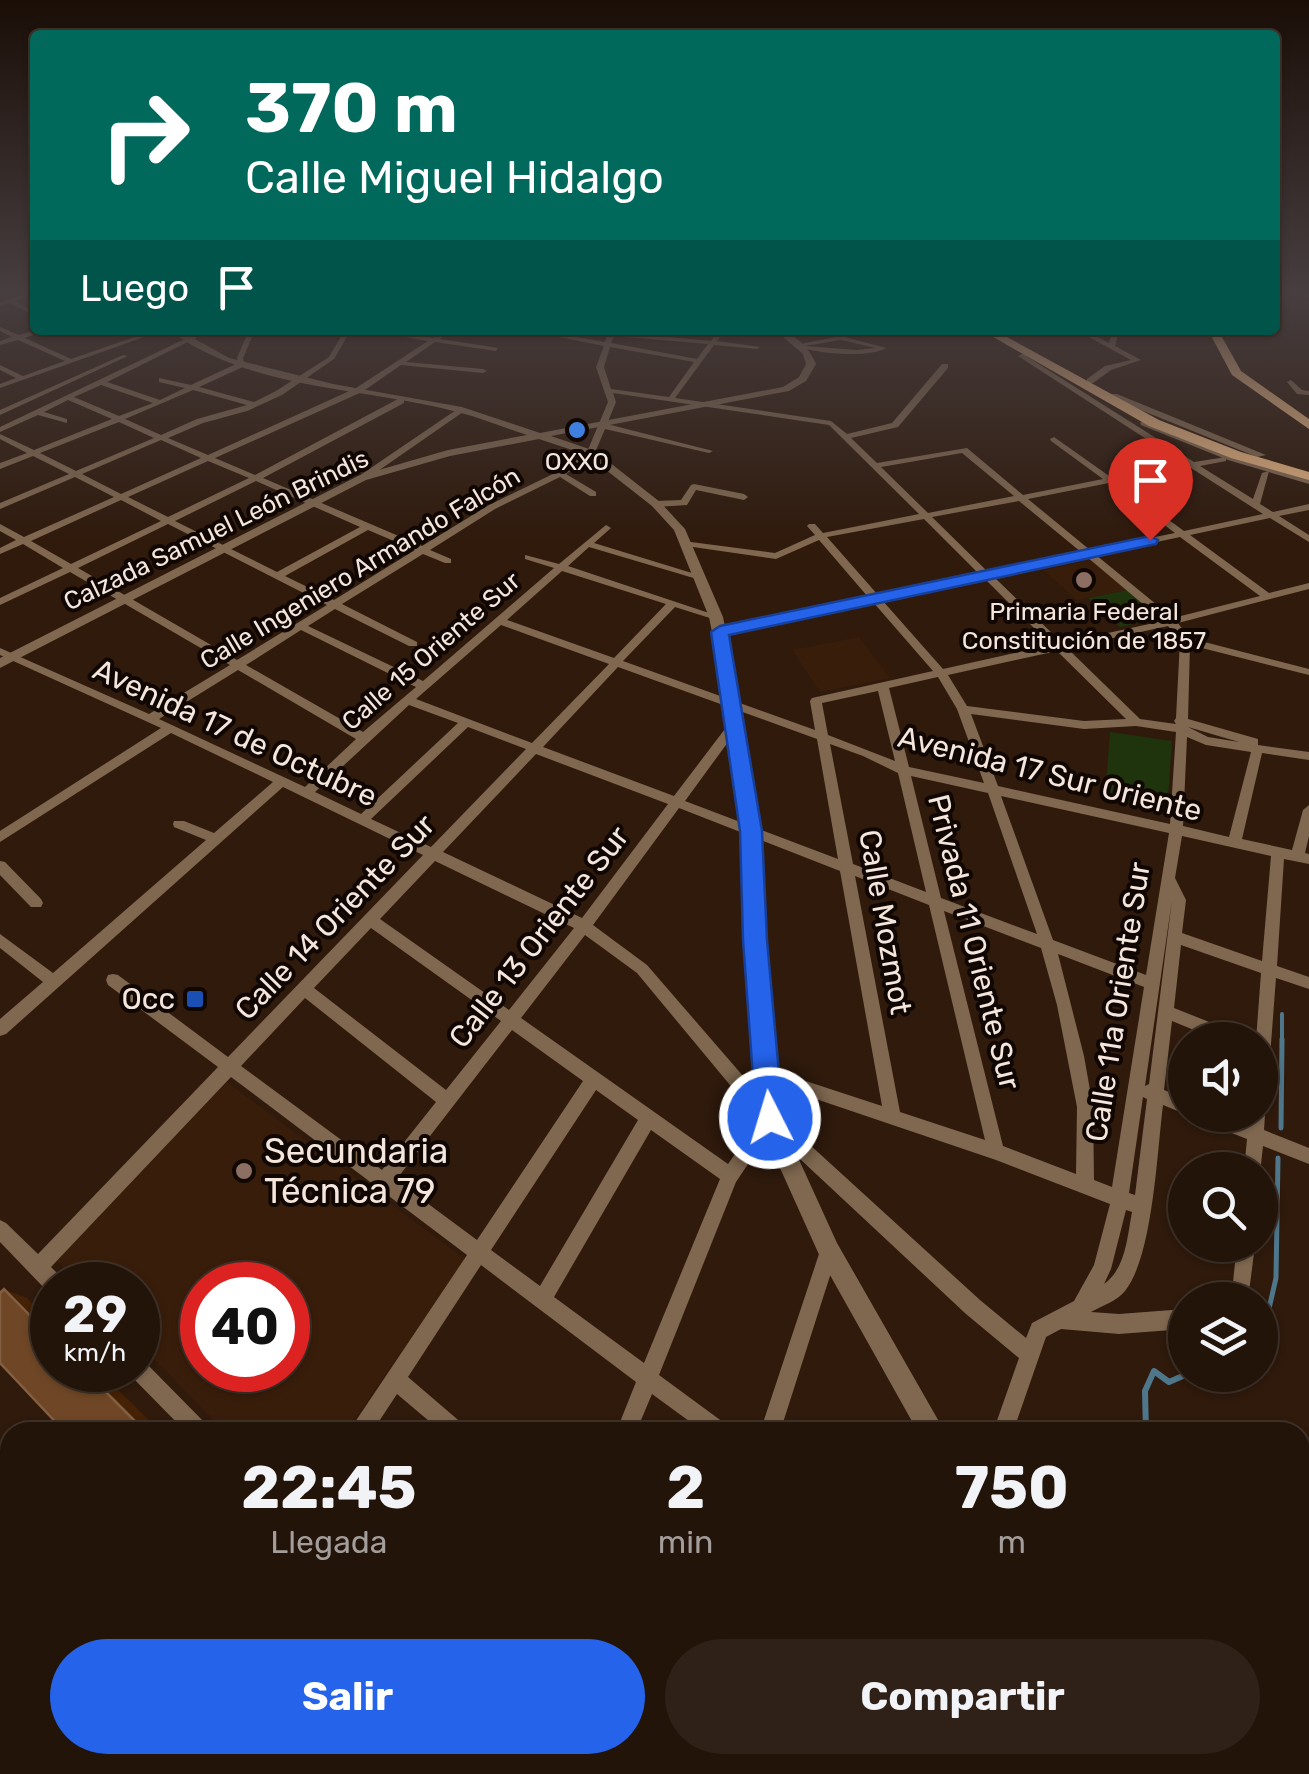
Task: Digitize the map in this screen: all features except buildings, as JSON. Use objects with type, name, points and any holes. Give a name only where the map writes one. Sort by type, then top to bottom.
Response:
[{"type":"main road","points":[[1067,376],[1205,444],[1309,475]]},
{"type":"main road","points":[[1081,376],[1110,398]]},
{"type":"main road","points":[[1240,376],[1309,425]]},
{"type":"street","points":[[18,376],[46,391]]},
{"type":"street","points":[[0,386],[28,376]]},
{"type":"street","points":[[0,414],[80,376]]},
{"type":"street","points":[[114,376],[0,433],[332,607],[413,644]]},
{"type":"street","points":[[0,466],[218,376]]},
{"type":"street","points":[[288,376],[462,410],[591,453],[672,519],[686,543],[718,624],[734,707],[751,831],[770,1118],[830,1251],[926,1422]]},
{"type":"street","points":[[0,506],[200,420],[255,404],[309,376]]},
{"type":"street","points":[[0,551],[355,391],[378,376]]},
{"type":"street","points":[[591,453],[604,426],[611,391],[604,376]]},
{"type":"street","points":[[671,399],[688,376]]},
{"type":"street","name":"Calzada Samuel León Brindis","points":[[4,658],[362,478],[434,456],[774,394],[805,376]]},
{"type":"street","points":[[845,437],[895,425],[938,376]]},
{"type":"street","points":[[1060,376],[1309,538]]},
{"type":"street","points":[[1090,381],[1097,376]]},
{"type":"street","points":[[162,380],[255,404]]},
{"type":"street","points":[[100,382],[160,403]]},
{"type":"street","points":[[1291,382],[1304,393]]},
{"type":"street","points":[[611,391],[830,423],[1136,722]]},
{"type":"street","points":[[67,397],[448,562]]},
{"type":"street","points":[[0,602],[254,478],[401,400]]},
{"type":"street","points":[[362,478],[462,410]]},
{"type":"street","points":[[36,412],[64,421]]},
{"type":"street","points":[[0,414],[20,420]]},
{"type":"street","points":[[604,426],[709,451]]},
{"type":"street","points":[[1054,439],[1269,598]]},
{"type":"street","points":[[875,466],[964,450],[1170,622],[1185,640],[1309,672]]},
{"type":"street","name":"Calle Ingeniero Armando Falcón","points":[[150,719],[492,507],[560,474],[591,453]]},
{"type":"street","points":[[686,543],[776,556],[820,536],[1222,459]]},
{"type":"street","points":[[1256,503],[1266,473]]},
{"type":"street","points":[[560,474],[594,494]]},
{"type":"street","points":[[656,504],[684,502],[694,488],[744,497]]},
{"type":"street","points":[[528,558],[718,624],[878,598],[1309,507]]},
{"type":"street","points":[[812,526],[942,675],[963,708],[1047,944],[1075,1049],[1086,1111],[1085,1184]]},
{"type":"street","points":[[0,527],[364,738]]},
{"type":"street","points":[[277,576],[366,527]]},
{"type":"street","name":"Calle 15 Oriente Sur","points":[[305,794],[606,528]]},
{"type":"street","points":[[588,544],[700,577]]},
{"type":"street","points":[[632,557],[644,544]]},
{"type":"street","points":[[883,687],[1309,586]]},
{"type":"street","name":"Calle 14 Oriente Sur","points":[[43,1262],[671,605]]},
{"type":"street","name":"Avenida 17 Sur Oriente","points":[[501,621],[903,770],[1303,858]]},
{"type":"street","points":[[300,626],[424,686]]},
{"type":"street","name":"Calle 11a Oriente Sur","points":[[1080,1306],[1102,1269],[1116,1220],[1182,770],[1180,725],[1185,640]]},
{"type":"street","name":"Avenida 17 de Octubre","points":[[4,658],[170,728],[584,926],[642,969],[770,1118],[972,1307],[1030,1353]]},
{"type":"street","name":"Calle Mozmot","points":[[883,687],[816,701],[892,1115]]},
{"type":"street","name":"Privada 11 Oriente Sur","points":[[883,687],[996,1152]]},
{"type":"street","points":[[408,700],[1152,984]]},
{"type":"street","points":[[963,708],[1084,725],[1180,725],[1309,756]]},
{"type":"street","points":[[362,820],[466,722]]},
{"type":"street","name":"Calle 13 Oriente Sur","points":[[384,1182],[584,926],[735,724]]},
{"type":"street","points":[[1180,725],[1206,742],[1293,753]]},
{"type":"street","points":[[0,837],[170,728]]},
{"type":"street","points":[[1234,844],[1256,750]]},
{"type":"street","points":[[0,1029],[281,782]]},
{"type":"street","points":[[1303,858],[1309,810]]},
{"type":"street","points":[[179,824],[216,839]]},
{"type":"street","points":[[1264,1022],[1278,853]]},
{"type":"street","points":[[0,866],[36,903]]},
{"type":"street","name":"Calle 11a Oriente Sur","points":[[1006,1422],[1039,1330],[1116,1288],[1131,1264],[1142,1207],[1180,900],[1168,877]]},
{"type":"street","points":[[370,920],[730,1176]]},
{"type":"street","points":[[1175,937],[1309,983]]},
{"type":"street","points":[[0,940],[54,982]]},
{"type":"street","points":[[113,980],[707,1422]]},
{"type":"street","points":[[304,989],[447,1101]]},
{"type":"street","points":[[1166,1011],[1193,1022]]},
{"type":"street","points":[[766,1076],[892,1115],[1142,1207]]},
{"type":"street","points":[[367,1422],[594,1079]]},
{"type":"street","points":[[1134,1086],[1168,1099]]},
{"type":"street","points":[[542,1300],[649,1118]]},
{"type":"street","points":[[631,1422],[730,1176],[770,1118]]},
{"type":"street","points":[[1251,1132],[1309,1156]]},
{"type":"street","points":[[1254,1152],[1256,1134]]},
{"type":"street","points":[[1116,1220],[1137,1230]]},
{"type":"street","points":[[0,1228],[33,1262]]},
{"type":"street","points":[[773,1422],[830,1251]]},
{"type":"street","points":[[1059,1318],[1119,1324],[1168,1320]]},
{"type":"street","points":[[396,1380],[445,1422]]},
{"type":"street","points":[[160,1391],[190,1422]]},
{"type":"shaded area","name":"Primaria Federal Constitución de 1857","points":[[1091,560],[1127,590],[1077,600],[1043,570]]},
{"type":"shaded area","points":[[859,637],[890,678],[820,692],[792,650]]},
{"type":"shaded area","name":"Secundaria Técnica 79","points":[[227,1082],[465,1259],[353,1422],[215,1422],[186,1392],[310,1392],[310,1262],[180,1262],[180,1386],[160,1366],[160,1262],[57,1261]]},
{"type":"green space","points":[[1127,590],[1159,618],[1120,627],[1088,598]]},
{"type":"green space","points":[[1110,732],[1172,741],[1167,813],[1105,797]]},
{"type":"waterway","points":[[1282,1014],[1282,1039]]},
{"type":"waterway","points":[[1281,1128],[1282,1039]]},
{"type":"waterway","points":[[1275,1282],[1276,1262]]},
{"type":"waterway","points":[[1146,1422],[1145,1391],[1154,1371],[1168,1381]]},
{"type":"place","name":"OXXO","points":[[577,430]]},
{"type":"place","name":"Primaria Federal Constitución de 1857","points":[[1084,580]]},
{"type":"place","name":"Occ","points":[[195,999]]},
{"type":"place","name":"Secundaria Técnica 79","points":[[244,1171]]},
{"type":"route","points":[[770,1118],[755,940],[751,831],[720,632],[1150,540]]}]
